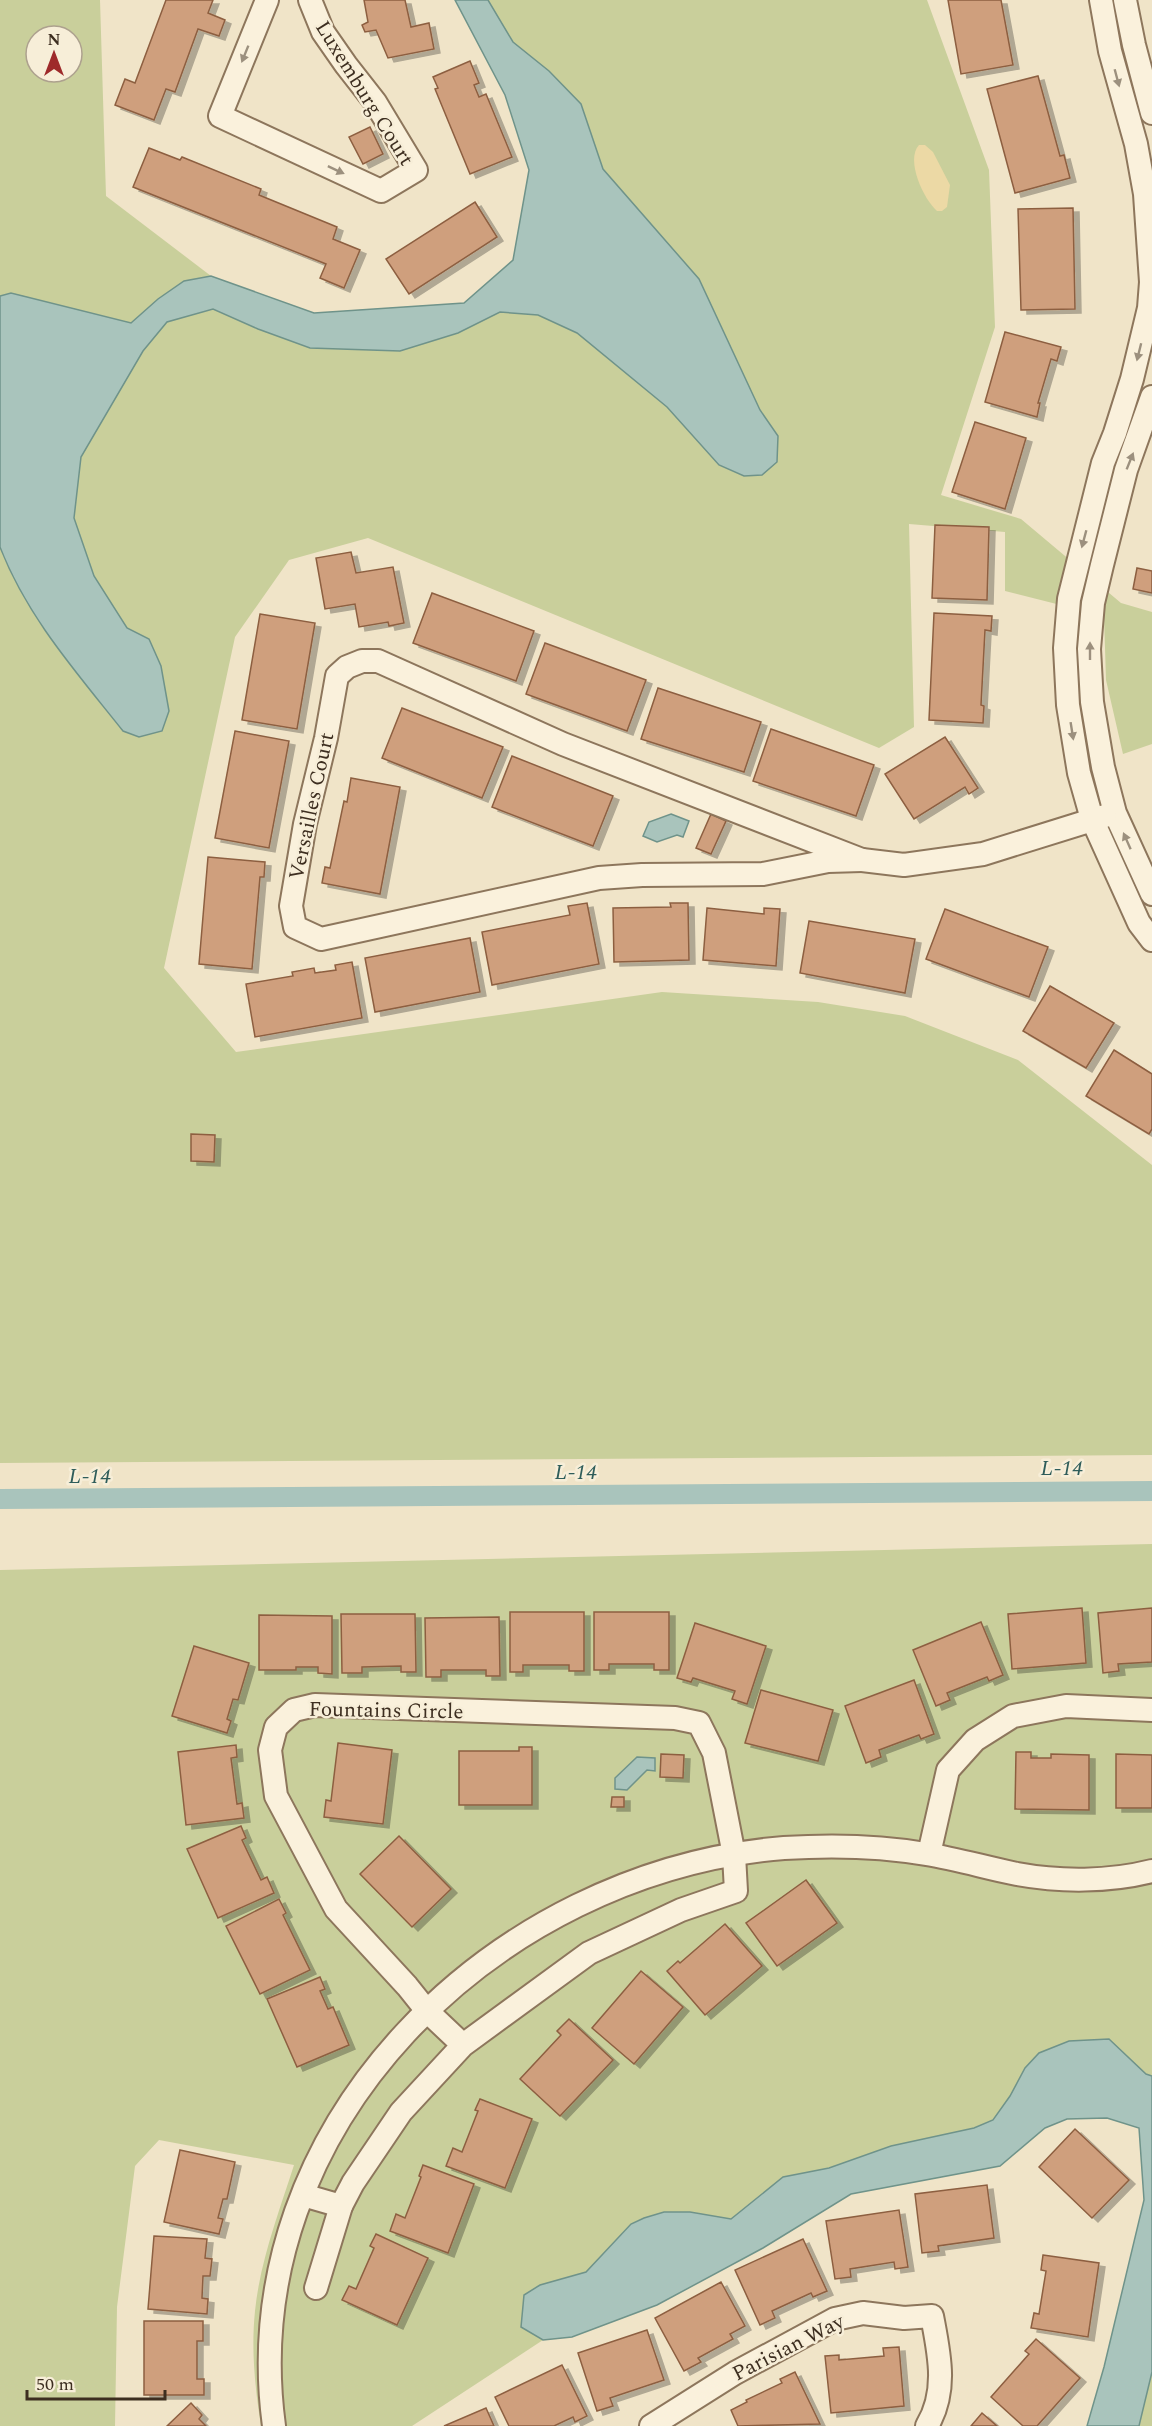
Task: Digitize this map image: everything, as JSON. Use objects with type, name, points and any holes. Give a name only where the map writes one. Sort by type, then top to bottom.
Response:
[{"type":"street","name":"Luxemburg Court","points":[[267,0],[220,116],[381,191],[416,170],[375,102],[323,32],[310,0]]},
{"type":"street","points":[[1101,0],[1107,35],[1136,144],[1145,194],[1151,282],[1149,308],[1132,379],[1103,463],[1072,585],[1065,648],[1068,705],[1079,773],[1092,819],[1139,922],[1152,940]]},
{"type":"street","points":[[1125,0],[1152,113]]},
{"type":"street","points":[[1107,35],[1131,30]]},
{"type":"street","points":[[1152,397],[1126,470],[1096,590],[1089,649],[1092,702],[1103,767],[1115,813],[1152,894]]},
{"type":"street","points":[[1072,585],[1096,590]]},
{"type":"street","name":"Versailles Court","points":[[862,860],[563,744],[378,661],[362,661],[347,667],[337,676],[326,738],[305,824],[291,906],[296,927],[321,939],[599,878],[642,875],[753,875],[828,861],[862,860],[904,864],[983,854],[1115,813]]},
{"type":"street","name":"Fountains Circle","points":[[427,2011],[336,1909],[276,1797],[270,1750],[276,1727],[294,1710],[315,1705],[675,1718],[699,1723],[714,1753],[734,1855]]},
{"type":"street","points":[[929,1854],[948,1770],[975,1740],[1013,1716],[1066,1706],[1136,1707],[1152,1710]]},
{"type":"street","points":[[274,2426],[270,2389],[272,2326],[279,2276],[291,2226],[316,2163],[356,2093],[387,2053],[427,2011],[493,1956],[540,1925],[590,1899],[679,1867],[734,1855],[784,1848],[841,1846],[929,1854],[1045,1878],[1088,1879],[1152,1871]]},
{"type":"street","points":[[316,2288],[341,2206],[353,2183],[401,2112],[463,2045],[589,1953],[681,1910],[736,1891],[734,1855]]},
{"type":"street","points":[[427,2011],[463,2045]]},
{"type":"street","points":[[303,2195],[341,2206]]},
{"type":"street","name":"Parisian Way","points":[[651,2426],[735,2373],[835,2319],[863,2313],[904,2318],[932,2316],[940,2359],[941,2385],[927,2426]]},
{"type":"green space","points":[[0,0],[100,0],[106,196],[211,276],[314,313],[464,303],[513,260],[529,170],[505,95],[455,0],[927,0],[989,170],[995,327],[941,495],[1021,519],[1121,603],[1152,612],[1152,744],[1123,754],[1106,680],[1104,616],[1005,591],[1005,532],[909,524],[914,727],[879,748],[368,538],[289,560],[235,637],[164,968],[236,1052],[662,992],[818,1002],[905,1016],[1018,1060],[1152,1165],[1152,1455],[0,1463]]},
{"type":"green space","points":[[1152,1544],[1152,2426],[1087,2426],[1104,2367],[1144,2200],[1139,2128],[1107,2118],[1067,2119],[1045,2128],[1000,2166],[851,2194],[763,2248],[657,2305],[572,2337],[543,2340],[412,2426],[261,2426],[253,2340],[257,2292],[276,2219],[294,2165],[159,2140],[135,2166],[117,2307],[115,2426],[0,2426],[0,1570]]},
{"type":"sand","points":[[919,145],[925,145],[933,152],[950,185],[947,207],[942,211],[937,211],[932,206],[918,180],[914,160]]},
{"type":"water","points":[[455,0],[488,0],[513,42],[549,71],[581,104],[603,169],[699,279],[760,410],[778,436],[777,462],[762,475],[744,476],[719,465],[667,407],[577,333],[538,315],[500,312],[458,333],[400,351],[310,348],[213,309],[167,322],[143,351],[81,457],[74,518],[94,576],[127,628],[149,639],[161,666],[169,711],[162,731],[139,737],[123,731],[71,666],[39,621],[11,573],[0,547],[0,296],[11,293],[131,323],[158,299],[184,281],[211,276],[314,313],[464,303],[513,260],[529,170],[505,95]]},
{"type":"water","points":[[671,814],[689,821],[683,837],[677,835],[657,842],[643,836],[649,822]]},
{"type":"water","points":[[637,1757],[655,1758],[655,1771],[647,1770],[627,1790],[615,1789],[615,1778]]},
{"type":"water","points":[[1109,2039],[1146,2074],[1152,2076],[1152,2372],[1139,2426],[1087,2426],[1104,2367],[1144,2200],[1139,2128],[1107,2118],[1067,2119],[1045,2128],[1000,2166],[851,2194],[763,2248],[657,2305],[572,2337],[543,2340],[521,2327],[524,2295],[540,2285],[586,2272],[631,2224],[664,2212],[690,2212],[731,2219],[783,2177],[829,2168],[891,2146],[974,2128],[993,2120],[1010,2096],[1025,2068],[1039,2053],[1069,2041]]},
{"type":"building","points":[[166,0],[213,0],[208,13],[225,20],[219,36],[198,29],[175,92],[166,89],[154,120],[115,105],[125,79],[135,83]]},
{"type":"building","points":[[364,0],[405,0],[411,27],[429,23],[434,49],[388,58],[376,30],[365,32],[362,25],[368,22]]},
{"type":"building","points":[[948,0],[1001,0],[1013,65],[961,74]]},
{"type":"building","points":[[470,61],[479,83],[474,85],[479,97],[486,94],[512,157],[470,174],[435,89],[438,88],[433,77]]},
{"type":"building","points":[[1038,76],[1060,156],[1064,155],[1070,178],[1015,193],[987,89]]},
{"type":"building","points":[[370,127],[383,154],[363,164],[349,137]]},
{"type":"building","points":[[149,148],[180,160],[182,157],[261,189],[259,195],[337,227],[333,239],[360,250],[344,288],[320,278],[326,264],[133,187]]},
{"type":"building","points":[[475,202],[497,237],[409,294],[386,259]]},
{"type":"building","points":[[1073,208],[1075,309],[1021,310],[1018,209]]},
{"type":"building","points":[[1005,332],[1061,347],[1057,361],[1051,359],[1038,403],[1040,403],[1037,417],[985,402]]},
{"type":"building","points":[[975,422],[1026,438],[1005,509],[952,492]]},
{"type":"building","points":[[935,525],[989,527],[987,600],[932,598]]},
{"type":"building","points":[[351,552],[356,573],[393,567],[404,623],[389,626],[388,622],[359,627],[355,604],[325,609],[316,558]]},
{"type":"building","points":[[1137,568],[1152,571],[1152,593],[1133,589]]},
{"type":"building","points":[[432,593],[534,631],[516,681],[413,643]]},
{"type":"building","points":[[934,613],[992,616],[991,631],[985,630],[981,705],[984,706],[983,723],[929,720]]},
{"type":"building","points":[[260,614],[315,623],[297,729],[242,720]]},
{"type":"building","points":[[545,643],[646,680],[627,731],[526,694]]},
{"type":"building","points":[[658,688],[761,722],[744,772],[641,739]]},
{"type":"building","points":[[402,708],[503,747],[482,798],[382,758]]},
{"type":"building","points":[[771,729],[874,765],[856,816],[753,781]]},
{"type":"building","points":[[235,731],[289,741],[269,848],[215,838]]},
{"type":"building","points":[[945,737],[978,788],[969,794],[965,787],[914,819],[885,774]]},
{"type":"building","points":[[512,756],[613,796],[593,846],[492,807]]},
{"type":"building","points":[[351,778],[400,787],[380,894],[322,883],[325,867],[330,868]]},
{"type":"building","points":[[711,814],[726,821],[711,854],[696,848]]},
{"type":"building","points":[[208,857],[265,862],[264,877],[260,877],[252,969],[199,964]]},
{"type":"building","points":[[587,903],[599,964],[492,985],[482,932],[570,915],[568,906]]},
{"type":"building","points":[[670,903],[688,903],[689,960],[614,962],[613,908],[671,907]]},
{"type":"building","points":[[707,908],[764,914],[764,908],[780,909],[776,966],[703,960]]},
{"type":"building","points":[[945,909],[1048,947],[1029,997],[926,959]]},
{"type":"building","points":[[809,921],[915,939],[905,993],[800,973]]},
{"type":"building","points":[[470,938],[480,992],[375,1012],[365,958]]},
{"type":"building","points":[[352,962],[362,1018],[255,1037],[246,984],[293,976],[292,972],[314,968],[315,973],[336,970],[335,965]]},
{"type":"building","points":[[1050,986],[1114,1023],[1086,1068],[1023,1031]]},
{"type":"building","points":[[1114,1050],[1152,1074],[1152,1129],[1149,1134],[1086,1096]]},
{"type":"building","points":[[191,1134],[215,1135],[214,1162],[191,1161]]},
{"type":"building","points":[[1082,1608],[1086,1663],[1012,1669],[1008,1614]]},
{"type":"building","points":[[1152,1608],[1152,1662],[1118,1664],[1119,1671],[1103,1673],[1098,1613]]},
{"type":"building","points":[[510,1612],[584,1612],[584,1671],[569,1671],[569,1665],[523,1665],[523,1672],[510,1672]]},
{"type":"building","points":[[594,1612],[669,1612],[669,1670],[654,1670],[654,1664],[609,1664],[609,1670],[594,1670]]},
{"type":"building","points":[[341,1614],[415,1614],[416,1672],[401,1672],[401,1666],[362,1667],[362,1673],[342,1673]]},
{"type":"building","points":[[259,1615],[332,1616],[332,1674],[318,1673],[318,1667],[296,1667],[296,1670],[259,1670]]},
{"type":"building","points":[[499,1617],[500,1676],[486,1676],[486,1670],[441,1670],[441,1677],[426,1677],[425,1618]]},
{"type":"building","points":[[981,1622],[1003,1675],[989,1681],[987,1677],[947,1693],[950,1700],[936,1706],[913,1650]]},
{"type":"building","points":[[695,1623],[766,1646],[747,1704],[732,1699],[735,1691],[693,1678],[691,1682],[677,1678]]},
{"type":"building","points":[[194,1646],[249,1663],[238,1700],[233,1699],[227,1719],[231,1721],[227,1733],[172,1716]]},
{"type":"building","points":[[914,1680],[934,1734],[921,1739],[919,1735],[879,1750],[881,1757],[866,1763],[845,1706]]},
{"type":"building","points":[[761,1690],[833,1710],[818,1761],[745,1743]]},
{"type":"building","points":[[338,1743],[392,1750],[383,1824],[324,1817],[326,1800],[331,1801]]},
{"type":"building","points":[[236,1745],[237,1757],[231,1758],[237,1804],[242,1803],[244,1818],[186,1825],[178,1752]]},
{"type":"building","points":[[519,1747],[532,1747],[532,1805],[459,1805],[459,1751],[519,1751]]},
{"type":"building","points":[[1016,1752],[1031,1752],[1031,1758],[1051,1758],[1051,1754],[1089,1755],[1089,1810],[1015,1809]]},
{"type":"building","points":[[661,1754],[684,1755],[683,1778],[660,1777]]},
{"type":"building","points":[[1116,1754],[1152,1755],[1152,1808],[1116,1808]]},
{"type":"building","points":[[612,1797],[624,1797],[624,1807],[611,1807]]},
{"type":"building","points":[[241,1826],[246,1838],[242,1840],[261,1880],[267,1877],[274,1893],[218,1918],[187,1849]]},
{"type":"building","points":[[399,1836],[451,1889],[412,1927],[360,1874]]},
{"type":"building","points":[[806,1880],[837,1923],[777,1966],[746,1923]]},
{"type":"building","points":[[279,1899],[286,1913],[283,1915],[310,1970],[260,1994],[226,1926]]},
{"type":"building","points":[[725,1924],[762,1966],[705,2015],[667,1971],[678,1961],[680,1963]]},
{"type":"building","points":[[641,1971],[683,2007],[634,2064],[592,2028]]},
{"type":"building","points":[[320,1977],[325,1989],[320,1991],[328,2009],[333,2007],[349,2045],[297,2067],[267,1999]]},
{"type":"building","points":[[569,2019],[613,2060],[560,2116],[520,2079],[561,2035],[557,2031]]},
{"type":"building","points":[[480,2099],[532,2119],[505,2188],[446,2166],[453,2148],[462,2152],[478,2111],[475,2110]]},
{"type":"building","points":[[1075,2129],[1129,2180],[1092,2218],[1039,2167]]},
{"type":"building","points":[[180,2150],[235,2162],[227,2199],[223,2199],[218,2218],[223,2219],[219,2234],[164,2222]]},
{"type":"building","points":[[423,2165],[474,2184],[448,2253],[390,2231],[396,2214],[405,2218],[421,2177],[419,2176]]},
{"type":"building","points":[[987,2185],[994,2238],[938,2246],[939,2251],[922,2253],[915,2194]]},
{"type":"building","points":[[899,2210],[908,2267],[895,2269],[894,2262],[850,2269],[851,2277],[835,2279],[826,2221]]},
{"type":"building","points":[[376,2234],[428,2258],[397,2325],[342,2300],[349,2286],[356,2289],[374,2248],[370,2246]]},
{"type":"building","points":[[154,2236],[207,2239],[205,2258],[212,2259],[210,2276],[203,2276],[202,2298],[208,2299],[207,2314],[148,2309]]},
{"type":"building","points":[[803,2239],[827,2291],[813,2297],[811,2293],[772,2311],[775,2318],[760,2325],[735,2270]]},
{"type":"building","points":[[1043,2255],[1099,2263],[1088,2337],[1031,2328],[1034,2313],[1039,2314],[1046,2271],[1041,2270]]},
{"type":"building","points":[[721,2282],[745,2326],[730,2334],[733,2339],[698,2358],[701,2362],[684,2371],[655,2318]]},
{"type":"building","points":[[144,2321],[203,2321],[203,2341],[197,2341],[197,2379],[204,2379],[204,2395],[144,2395]]},
{"type":"building","points":[[647,2330],[664,2380],[610,2398],[613,2406],[597,2411],[578,2353]]},
{"type":"building","points":[[1036,2339],[1080,2378],[1037,2426],[1023,2426],[991,2397],[1029,2354],[1025,2351]]},
{"type":"building","points":[[899,2347],[904,2406],[831,2413],[825,2356],[839,2355],[839,2360],[884,2356],[883,2348]]},
{"type":"building","points":[[562,2365],[587,2416],[575,2422],[573,2417],[554,2426],[509,2426],[495,2397]]},
{"type":"building","points":[[795,2372],[820,2424],[738,2426],[731,2410],[747,2402],[746,2400],[782,2383],[780,2379]]},
{"type":"building","points":[[191,2403],[202,2415],[199,2419],[206,2426],[167,2426]]},
{"type":"building","points":[[486,2408],[494,2426],[444,2426]]},
{"type":"building","points":[[982,2413],[997,2426],[971,2426]]},
{"type":"waterway","name":"L-14","points":[[0,1499],[1152,1491]]}]
